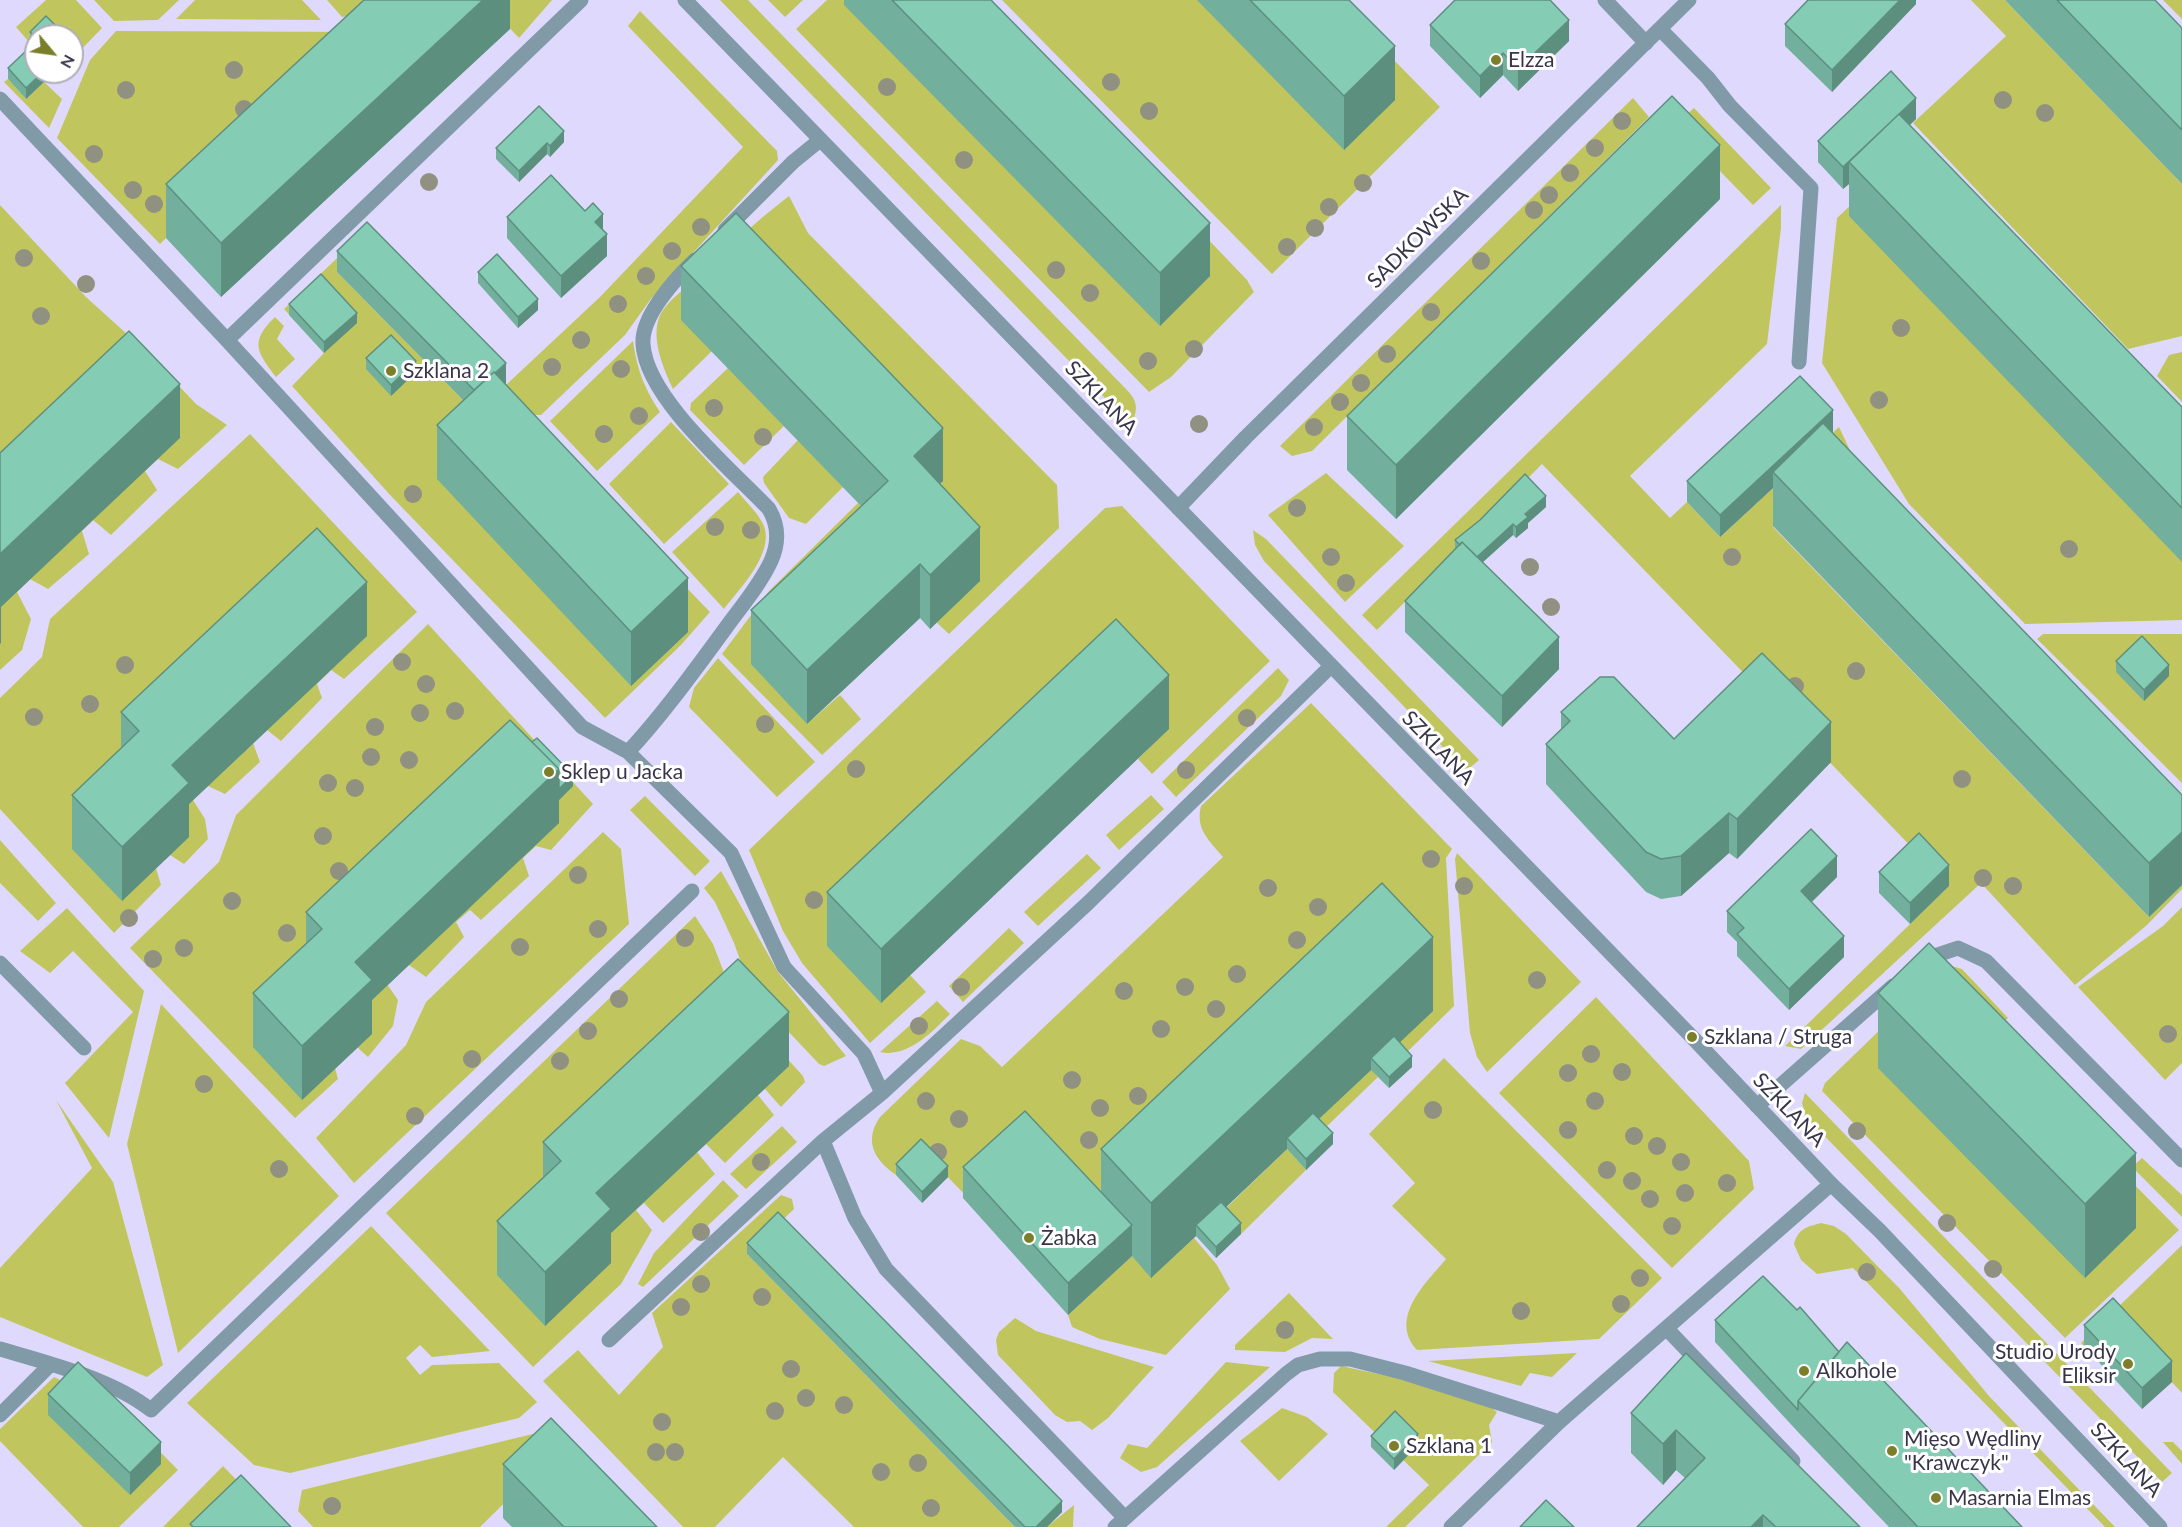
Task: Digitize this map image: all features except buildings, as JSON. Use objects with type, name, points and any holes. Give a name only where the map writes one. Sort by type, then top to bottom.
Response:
[{"type":"street","points":[[227,340],[581,0]]},
{"type":"street","name":"SZKLANA","points":[[684,0],[1830,1184],[1880,1231],[2160,1527]]},
{"type":"street","points":[[1605,0],[1646,43]]},
{"type":"street","name":"SADKOWSKA","points":[[1178,508],[1246,437],[1689,0]]},
{"type":"street","points":[[1660,29],[1708,78],[1730,106],[1811,188],[1799,362]]},
{"type":"street","points":[[0,99],[227,340],[582,727],[628,752],[731,853],[784,967],[864,1054],[882,1093]]},
{"type":"street","points":[[628,752],[658,720],[753,591],[771,561],[777,541],[777,522],[769,509],[672,408],[653,380],[642,343],[651,313],[710,245],[793,162],[820,140]]},
{"type":"street","points":[[609,1340],[823,1141],[882,1093],[1088,903],[1330,667]]},
{"type":"street","points":[[0,1348],[51,1364],[135,1397],[151,1410],[692,891]]},
{"type":"street","points":[[1757,1106],[1907,972],[1921,961],[1958,948],[1986,961],[2182,1160]]},
{"type":"street","points":[[0,963],[84,1048]]},
{"type":"street","points":[[823,1141],[855,1218],[886,1269],[1120,1522],[1286,1374],[1298,1365],[1320,1359],[1350,1359],[1405,1373],[1559,1422]]},
{"type":"street","points":[[1451,1527],[1559,1422],[1830,1184]]},
{"type":"street","points":[[1667,1329],[1800,1468]]},
{"type":"street","points":[[0,1415],[51,1364]]},
{"type":"green space","points":[[46,0],[76,0],[102,28],[84,47],[84,24],[24,24],[24,36],[16,27]]},
{"type":"green space","points":[[94,0],[179,0],[158,20],[114,21]]},
{"type":"green space","points":[[195,0],[302,0],[321,20],[176,19]]},
{"type":"green space","points":[[327,0],[363,0],[374,11],[342,17]]},
{"type":"green space","points":[[483,0],[552,0],[519,38]]},
{"type":"green space","points":[[720,0],[748,0],[1128,391],[1136,405],[1134,418],[1128,422]]},
{"type":"green space","points":[[768,0],[803,0],[785,17]]},
{"type":"green space","points":[[827,0],[972,0],[1204,235],[1247,280],[1254,292],[1171,377],[1149,392],[796,29]]},
{"type":"green space","points":[[1002,0],[1297,0],[1390,56],[1440,107],[1272,274]]},
{"type":"green space","points":[[1971,0],[2005,0],[2182,184],[2182,336],[2128,349],[1913,123],[2006,36]]},
{"type":"green space","points":[[2163,0],[2182,0],[2182,19]]},
{"type":"green space","points":[[640,11],[777,151],[778,160],[650,300],[625,335],[541,415],[477,413],[681,582],[710,612],[681,645],[605,718],[391,496],[292,386],[324,353],[284,309],[359,237],[337,272],[476,413],[600,297],[743,147],[628,26]]},
{"type":"green space","points":[[116,31],[375,32],[160,244],[57,138],[80,84],[84,84],[84,74],[90,60]]},
{"type":"green space","points":[[8,79],[26,99],[42,84],[46,84],[62,99],[49,128],[4,82]]},
{"type":"green space","points":[[1633,98],[1649,117],[1312,451],[1292,456],[1280,446]]},
{"type":"green space","points":[[1694,108],[1771,188],[1753,205],[1675,125]]},
{"type":"green space","points":[[1887,171],[2182,459],[2182,620],[2025,624],[1909,504],[1822,363],[1837,218]]},
{"type":"green space","points":[[789,196],[808,233],[1057,485],[1059,528],[949,634],[936,622],[914,510],[942,483],[736,267],[712,351],[673,389],[663,364],[657,336],[661,313],[740,237]]},
{"type":"green space","points":[[0,205],[86,297],[149,354],[196,404],[227,425],[178,469],[158,459],[145,471],[157,490],[111,535],[93,520],[82,531],[89,554],[48,589],[30,579],[17,592],[31,619],[22,650],[0,670]]},
{"type":"green space","points":[[1781,205],[1781,228],[1767,344],[1630,476],[1670,518],[1687,502],[1720,537],[1839,427],[1862,476],[1773,527],[2149,917],[2182,885],[2182,889],[2147,925],[2075,985],[1981,883],[1801,1049],[1785,1046],[1949,886],[1542,464],[1377,630],[1362,615]]},
{"type":"green space","points":[[275,317],[284,326],[277,339],[295,359],[276,377],[260,354],[259,347],[262,333]]},
{"type":"green space","points":[[633,341],[642,378],[660,412],[597,471],[550,421]]},
{"type":"green space","points":[[2182,352],[2182,402],[2157,376],[2169,355]]},
{"type":"green space","points":[[728,368],[784,426],[744,465],[690,410],[691,403]]},
{"type":"green space","points":[[671,422],[729,484],[664,544],[609,484]]},
{"type":"green space","points":[[250,434],[417,612],[344,679],[331,670],[317,684],[322,698],[281,741],[267,730],[253,743],[260,762],[225,794],[208,786],[193,800],[205,819],[208,839],[184,864],[170,855],[156,868],[161,885],[114,933],[0,809],[0,698],[42,657],[50,619]]},
{"type":"green space","points":[[798,440],[843,487],[806,524],[789,518],[764,483],[763,477]]},
{"type":"green space","points":[[1326,473],[1404,546],[1345,602],[1268,515]]},
{"type":"green space","points":[[738,492],[762,522],[766,533],[765,544],[755,568],[724,609],[672,552]]},
{"type":"green space","points":[[858,503],[888,535],[807,724],[840,695],[861,719],[822,755],[722,654],[769,591]]},
{"type":"green space","points":[[1122,506],[1270,661],[1152,774],[1138,759],[1169,728],[828,946],[881,1002],[910,975],[926,992],[870,1043],[802,963],[783,931],[749,850],[1105,508]]},
{"type":"green space","points":[[1253,530],[1266,539],[1479,760],[1466,771],[1264,561],[1255,545]]},
{"type":"green space","points":[[428,624],[593,804],[551,850],[536,846],[523,858],[529,876],[481,920],[470,910],[456,922],[464,937],[426,977],[409,965],[387,984],[398,1000],[393,1026],[368,1057],[357,1047],[335,1068],[338,1079],[295,1118],[130,948],[219,862],[236,815]]},
{"type":"green space","points":[[2043,634],[2182,634],[2182,783],[2037,639]]},
{"type":"green space","points":[[718,658],[815,762],[777,797],[689,707],[694,688]]},
{"type":"green space","points":[[1278,668],[1289,680],[1281,696],[1176,797],[1162,782]]},
{"type":"green space","points":[[1311,703],[1452,849],[1446,858],[1454,1006],[1403,1056],[1395,1047],[1101,1223],[966,1196],[922,1150],[896,1175],[888,1169],[873,1149],[873,1134],[880,1117],[961,1039],[980,1046],[1002,1067],[1223,857],[1202,828],[1201,806]]},
{"type":"green space","points":[[1151,795],[1164,809],[1119,850],[1106,835]]},
{"type":"green space","points":[[645,796],[710,861],[695,876],[630,810]]},
{"type":"green space","points":[[603,832],[621,849],[629,924],[354,1183],[316,1138],[406,1045],[426,1002]]},
{"type":"green space","points":[[0,840],[56,903],[38,921],[0,883]]},
{"type":"green space","points":[[1457,853],[1581,982],[1487,1072],[1477,1057],[1470,1033],[1455,859]]},
{"type":"green space","points":[[1087,854],[1101,868],[1038,926],[1024,912]]},
{"type":"green space","points":[[721,871],[778,972],[846,1056],[824,1066],[819,1064],[752,993],[734,943],[715,902],[704,888]]},
{"type":"green space","points":[[2182,907],[2182,1063],[2165,1080],[2078,987],[2163,926]]},
{"type":"green space","points":[[67,908],[144,991],[109,1138],[65,1083],[133,1012],[73,951],[50,973],[20,951]]},
{"type":"green space","points":[[695,916],[713,944],[735,1001],[803,1076],[805,1082],[781,1107],[765,1089],[758,1095],[774,1115],[725,1163],[706,1144],[697,1152],[715,1174],[663,1223],[644,1203],[636,1210],[652,1230],[621,1284],[533,1367],[386,1213]]},
{"type":"green space","points":[[1009,928],[1024,943],[963,1002],[949,986]]},
{"type":"green space","points":[[1952,966],[1962,969],[2008,1018],[2000,1026]]},
{"type":"green space","points":[[1916,995],[2124,1174],[2179,1230],[2065,1338],[1822,1091],[1825,1083]]},
{"type":"green space","points":[[1596,997],[1749,1161],[1754,1189],[1672,1268],[1499,1093]]},
{"type":"green space","points":[[937,1001],[950,1014],[935,1028],[910,1047],[890,1053],[880,1052]]},
{"type":"green space","points":[[161,1004],[339,1196],[178,1353],[127,1144]]},
{"type":"green space","points":[[1444,1058],[1662,1278],[1599,1339],[1417,1350],[1409,1338],[1406,1326],[1413,1302],[1446,1259],[1392,1206],[1415,1183],[1369,1134]]},
{"type":"green space","points":[[1371,1069],[1378,1077],[1321,1132],[1313,1123]]},
{"type":"green space","points":[[1805,1093],[2172,1473],[2162,1482],[1806,1117],[1802,1103]]},
{"type":"green space","points":[[56,1100],[113,1182],[163,1365],[147,1377],[0,1317],[0,1268],[92,1168]]},
{"type":"green space","points":[[782,1126],[797,1142],[746,1189],[730,1174]]},
{"type":"green space","points":[[1287,1149],[1306,1170],[1241,1234],[1221,1213]]},
{"type":"green space","points":[[2142,1158],[2182,1195],[2182,1217],[2132,1167]]},
{"type":"green space","points":[[723,1180],[739,1196],[643,1287],[638,1284],[654,1253]]},
{"type":"green space","points":[[781,1195],[792,1199],[794,1209],[747,1254],[1015,1527],[854,1527],[783,1457],[715,1527],[683,1527],[543,1381],[578,1350],[619,1395],[663,1347],[652,1313]]},
{"type":"green space","points":[[1821,1223],[1834,1226],[1846,1234],[1900,1289],[1989,1396],[2115,1527],[2105,1527],[1853,1268],[1817,1274],[1801,1260],[1794,1244],[1798,1235],[1807,1227]]},
{"type":"green space","points":[[371,1226],[490,1351],[432,1357],[420,1345],[406,1358],[420,1375],[432,1365],[499,1363],[537,1402],[519,1418],[290,1473],[254,1465],[187,1403]]},
{"type":"green space","points":[[1194,1238],[1217,1265],[1230,1289],[1166,1355],[1100,1339],[1072,1327],[1068,1315],[1132,1256],[1152,1277]]},
{"type":"green space","points":[[2182,1245],[2182,1393],[2113,1319],[2084,1346],[2081,1343]]},
{"type":"green space","points":[[1289,1293],[1333,1339],[1312,1338],[1285,1352],[1235,1350],[1235,1345]]},
{"type":"green space","points":[[1015,1318],[1036,1331],[1154,1367],[1108,1418],[1092,1430],[1080,1421],[1067,1422],[1055,1415],[998,1355],[996,1340],[999,1332]]},
{"type":"green space","points":[[1577,1353],[1552,1377],[1530,1373],[1521,1386],[1428,1361]]},
{"type":"green space","points":[[1226,1362],[1270,1367],[1157,1467],[1141,1472],[1120,1458],[1128,1444],[1147,1448]]},
{"type":"green space","points":[[1341,1366],[1472,1394],[1497,1412],[1489,1425],[1492,1442],[1405,1527],[1386,1527],[1429,1485],[1333,1392],[1334,1373]]},
{"type":"green space","points":[[54,1377],[118,1409],[178,1470],[119,1527],[83,1527],[0,1441],[0,1429]]},
{"type":"green space","points":[[1282,1408],[1307,1417],[1328,1434],[1279,1481],[1240,1441]]},
{"type":"green space","points":[[545,1431],[546,1462],[480,1527],[313,1527],[298,1511],[302,1490]]},
{"type":"green space","points":[[2163,1442],[2173,1442],[2182,1451],[2182,1464]]},
{"type":"green space","points":[[223,1466],[282,1527],[163,1527]]},
{"type":"green space","points":[[1074,1505],[1073,1527],[1047,1527]]},
{"type":"place","name":"Elzza","points":[[1496,60]]},
{"type":"place","name":"Szklana 2","points":[[391,371]]},
{"type":"place","name":"Sklep u Jacka","points":[[549,772]]},
{"type":"place","name":"Szklana / Struga","points":[[1692,1037]]},
{"type":"place","name":"Żabka","points":[[1029,1238]]},
{"type":"place","name":"Studio Urody Eliksir","points":[[2128,1364]]},
{"type":"place","name":"Alkohole","points":[[1804,1371]]},
{"type":"place","name":"Szklana 1","points":[[1394,1446]]},
{"type":"place","name":"Mięso Wędliny \"Krawczyk\"","points":[[1892,1451]]},
{"type":"place","name":"Masarnia Elmas","points":[[1936,1498]]}]
